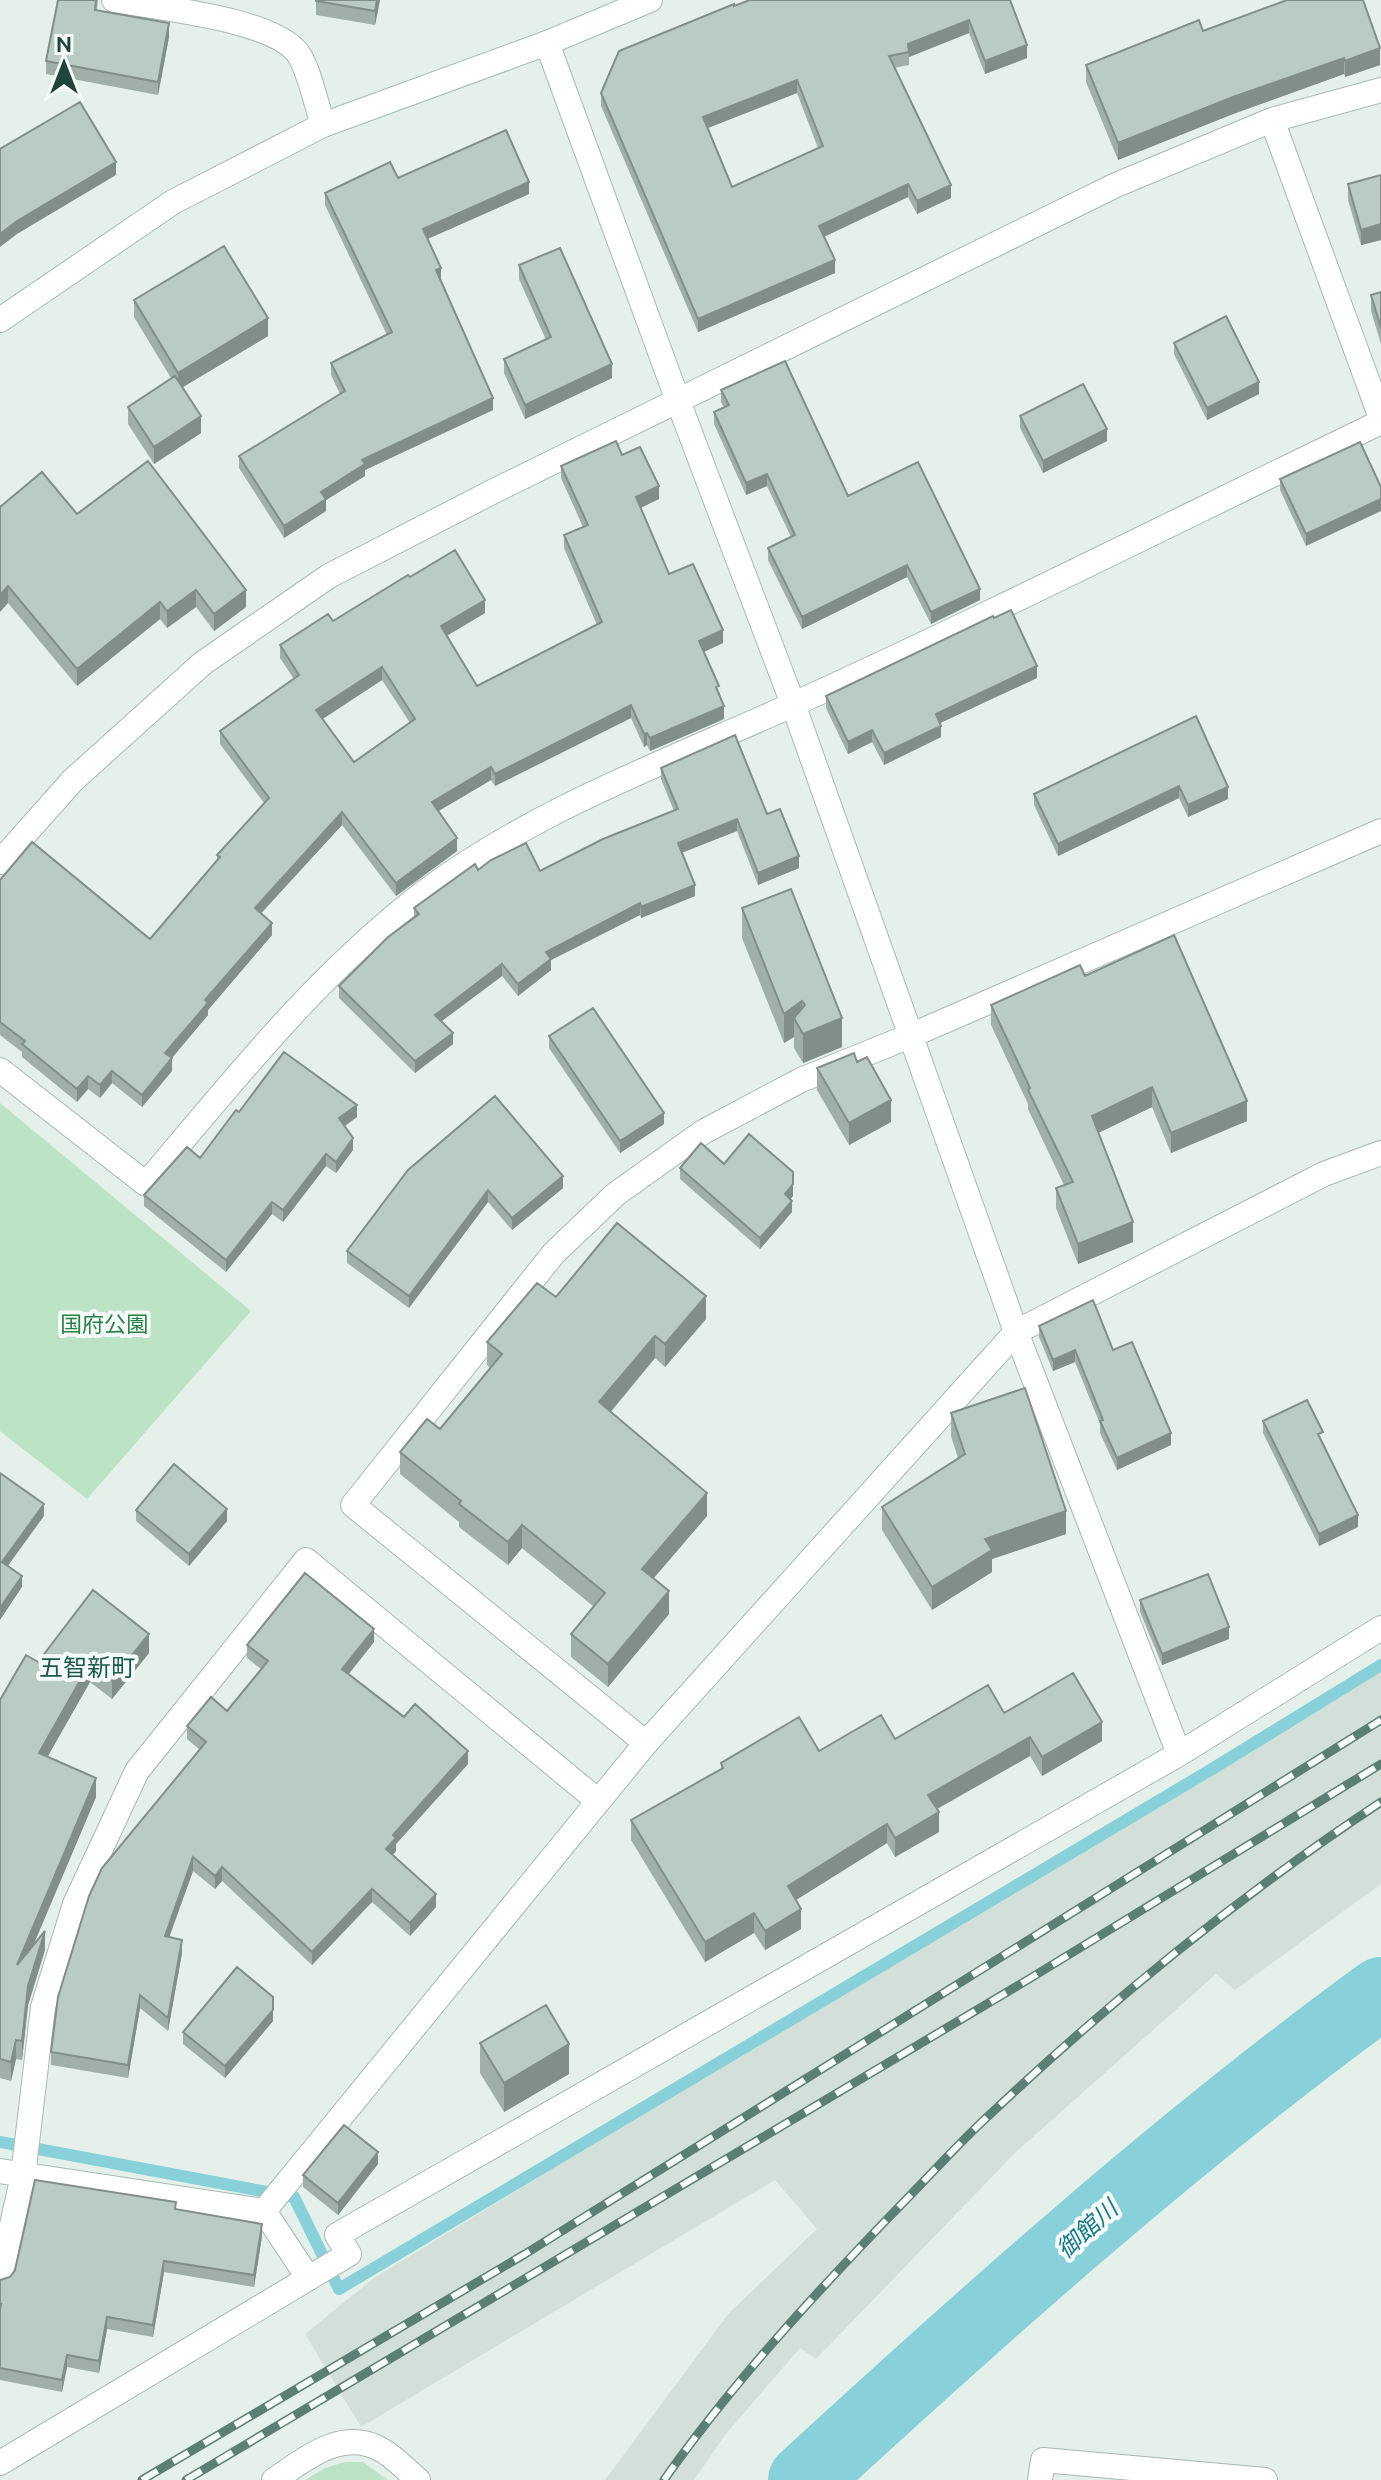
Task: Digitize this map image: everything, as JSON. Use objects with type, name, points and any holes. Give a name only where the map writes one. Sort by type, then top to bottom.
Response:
[{"type":"street","points":[[114,0],[249,25],[278,36],[299,55],[323,125]]},
{"type":"street","points":[[0,320],[173,202],[323,125],[547,43],[650,0]]},
{"type":"street","points":[[547,43],[793,704],[1016,1332],[1179,1754]]},
{"type":"street","points":[[0,862],[73,780],[203,663],[329,576],[494,491],[1116,185],[1272,120],[1381,90]]},
{"type":"street","points":[[0,1070],[146,1184],[261,1048],[359,948],[426,891],[503,839],[646,767],[793,704],[1381,420],[1272,120]]},
{"type":"street","points":[[646,1743],[353,1505],[554,1253],[616,1194],[703,1132],[801,1080],[910,1036],[1381,831]]},
{"type":"street","points":[[264,2211],[646,1743],[1016,1332],[1324,1174],[1381,1153]]},
{"type":"street","points":[[0,2278],[11,2174],[43,2007],[75,1904],[137,1771],[306,1560],[598,1801]]},
{"type":"street","points":[[0,2463],[307,2276],[349,2254],[337,2235],[1179,1754],[1381,1628]]},
{"type":"street","points":[[11,2174],[264,2211],[307,2276]]},
{"type":"street","points":[[274,2480],[325,2447],[343,2442],[379,2448],[418,2480]]},
{"type":"street","points":[[1040,2480],[1043,2460],[1265,2480]]},
{"type":"shaded area","points":[[1381,1661],[1381,1884],[1235,1990],[1216,1974],[1015,2153],[816,2359],[800,2348],[725,2435],[694,2480],[605,2480],[729,2313],[817,2229],[775,2180],[361,2427],[305,2334],[374,2278]]},
{"type":"green space","name":"国府公園","points":[[0,1103],[251,1311],[87,1499],[0,1431]]},
{"type":"green space","points":[[345,2462],[363,2462],[388,2480],[305,2480],[325,2468]]},
{"type":"building","points":[[58,0],[96,0],[95,10],[169,23],[158,82],[46,61]]},
{"type":"building","points":[[316,0],[377,0],[375,11]]},
{"type":"building","points":[[750,0],[1010,0],[1027,45],[985,61],[969,20],[908,44],[909,52],[889,56],[951,185],[917,201],[908,184],[819,226],[835,260],[698,319],[601,93],[619,51]],"holes":[[[797,80],[823,146],[732,187],[703,117]]]},
{"type":"building","points":[[1287,0],[1363,0],[1380,48],[1233,97],[1118,143],[1086,65],[1199,20],[1203,31]]},
{"type":"building","points":[[80,102],[116,162],[0,234],[0,149]]},
{"type":"building","points":[[506,130],[529,182],[423,229],[441,268],[436,270],[493,398],[362,460],[365,464],[321,492],[326,499],[284,526],[239,456],[345,391],[331,363],[392,332],[325,193],[390,162],[398,178]]},
{"type":"building","points":[[1381,175],[1381,224],[1361,230],[1348,184]]},
{"type":"building","points":[[224,246],[268,318],[178,373],[134,300]]},
{"type":"building","points":[[560,248],[612,364],[525,405],[504,359],[551,337],[519,265]]},
{"type":"building","points":[[1381,292],[1381,328],[1371,295]]},
{"type":"building","points":[[1226,316],[1259,382],[1207,408],[1174,343]]},
{"type":"building","points":[[785,361],[848,496],[918,462],[980,589],[931,612],[907,565],[802,617],[768,548],[795,535],[767,474],[746,483],[714,412],[729,405],[721,390]]},
{"type":"building","points":[[175,376],[201,416],[154,447],[128,407]]},
{"type":"building","points":[[1083,384],[1107,429],[1043,461],[1020,416]]},
{"type":"building","points":[[616,441],[622,455],[640,447],[659,486],[636,497],[669,574],[693,564],[723,630],[699,641],[719,686],[716,687],[724,706],[650,738],[647,733],[644,734],[631,705],[495,774],[491,767],[432,802],[457,838],[396,883],[342,812],[255,908],[272,923],[205,1000],[208,1003],[165,1053],[172,1058],[142,1095],[112,1071],[100,1085],[88,1076],[77,1089],[22,1044],[25,1041],[0,1022],[0,880],[32,842],[150,939],[220,857],[217,855],[269,798],[220,731],[299,675],[280,645],[328,614],[333,621],[455,550],[485,600],[441,626],[477,686],[602,622],[564,535],[588,525],[561,466]],"holes":[[[382,667],[415,719],[354,762],[316,710]]]},
{"type":"building","points":[[1360,442],[1381,487],[1381,499],[1306,534],[1280,479]]},
{"type":"building","points":[[148,461],[246,590],[214,614],[196,590],[167,611],[160,602],[77,669],[8,586],[0,595],[0,507],[42,472],[77,514]]},
{"type":"building","points":[[1011,610],[1037,666],[936,714],[941,726],[884,753],[872,730],[848,742],[826,696]]},
{"type":"building","points":[[1196,716],[1228,787],[1188,805],[1179,786],[1058,844],[1034,794]]},
{"type":"building","points":[[735,735],[767,814],[780,809],[799,856],[758,873],[737,819],[678,843],[695,885],[641,907],[640,903],[546,952],[551,959],[518,984],[502,964],[435,1015],[453,1033],[415,1061],[339,986],[388,937],[419,914],[414,908],[475,864],[478,870],[526,843],[540,871],[603,839],[678,809],[661,768]]},
{"type":"building","points":[[791,889],[842,1018],[803,1034],[794,1018],[805,1005],[802,1001],[784,1014],[742,908]]},
{"type":"building","points":[[1174,935],[1247,1101],[1171,1133],[1152,1087],[1092,1116],[1133,1222],[1078,1244],[1056,1188],[1073,1182],[991,1005],[1080,965],[1085,976]]},
{"type":"building","points":[[593,1008],[664,1113],[620,1141],[549,1036]]},
{"type":"building","points":[[284,1052],[357,1105],[339,1118],[353,1138],[336,1162],[326,1154],[283,1210],[272,1202],[226,1260],[144,1195],[187,1147],[200,1158]]},
{"type":"building","points":[[854,1053],[857,1062],[867,1057],[891,1100],[849,1123],[817,1068]]},
{"type":"building","points":[[495,1096],[563,1176],[512,1218],[488,1190],[409,1296],[347,1251],[408,1170]]},
{"type":"building","points":[[749,1134],[793,1172],[793,1184],[785,1194],[792,1201],[760,1238],[680,1168],[701,1143],[724,1164]]},
{"type":"building","points":[[617,1223],[706,1296],[665,1344],[655,1336],[599,1402],[707,1493],[642,1569],[669,1591],[608,1664],[571,1634],[605,1593],[522,1525],[508,1542],[400,1452],[427,1419],[440,1429],[502,1354],[487,1342],[537,1283],[556,1297]]},
{"type":"building","points":[[1093,1300],[1113,1350],[1132,1342],[1171,1433],[1117,1458],[1100,1421],[1103,1420],[1075,1350],[1053,1360],[1039,1326]]},
{"type":"building","points":[[1025,1388],[1066,1511],[985,1539],[992,1550],[932,1587],[882,1507],[965,1454],[951,1413]]},
{"type":"building","points":[[1307,1400],[1323,1432],[1318,1434],[1358,1515],[1319,1534],[1263,1421]]},
{"type":"building","points":[[174,1464],[227,1509],[189,1554],[136,1510]]},
{"type":"building","points":[[0,1473],[44,1504],[2,1562],[22,1576],[0,1608]]},
{"type":"building","points":[[305,1573],[374,1629],[342,1669],[404,1717],[415,1704],[468,1751],[393,1835],[396,1838],[386,1849],[436,1894],[410,1923],[372,1889],[312,1952],[222,1867],[215,1876],[193,1857],[165,1936],[182,1940],[168,2018],[140,1995],[128,2065],[51,2052],[58,1997],[89,1896],[102,1868],[206,1742],[187,1726],[211,1697],[227,1711],[268,1661],[247,1645]]},
{"type":"building","points":[[1208,1574],[1229,1627],[1162,1654],[1140,1600]]},
{"type":"building","points":[[93,1590],[149,1634],[112,1680],[90,1663],[39,1753],[96,1778],[17,1965],[45,1931],[28,1986],[22,2041],[16,2040],[11,2062],[0,2059],[0,1700],[26,1655],[38,1662]]},
{"type":"building","points":[[1073,1673],[1102,1722],[1042,1757],[1030,1737],[928,1795],[939,1812],[895,1838],[887,1824],[788,1886],[801,1909],[765,1931],[754,1913],[705,1942],[631,1820],[723,1768],[721,1763],[799,1717],[819,1751],[881,1715],[895,1739],[988,1685],[1004,1713]]},
{"type":"building","points":[[237,1967],[273,1997],[273,2010],[225,2066],[183,2032]]},
{"type":"building","points":[[546,2005],[569,2044],[504,2083],[480,2043]]},
{"type":"building","points":[[344,2125],[378,2152],[338,2203],[303,2175]]},
{"type":"building","points":[[35,2180],[176,2202],[175,2209],[262,2224],[254,2275],[164,2261],[153,2325],[107,2317],[99,2361],[67,2355],[62,2380],[0,2368],[0,2280],[10,2277],[15,2270]]},
{"type":"waterway","points":[[0,2142],[294,2197],[339,2289],[1381,1665]]},
{"type":"waterway","name":"御館川","points":[[804,2480],[944,2353],[1158,2167],[1381,1993]]},
{"type":"railway","points":[[142,2480],[525,2254],[1381,1720]]},
{"type":"railway","points":[[186,2480],[1029,1979],[1381,1764]]},
{"type":"railway","points":[[664,2480],[716,2410],[802,2310],[985,2119],[1176,1952],[1277,1874],[1381,1802]]},
{"type":"district","name":"五智新町","points":[[87,1667]]}]
